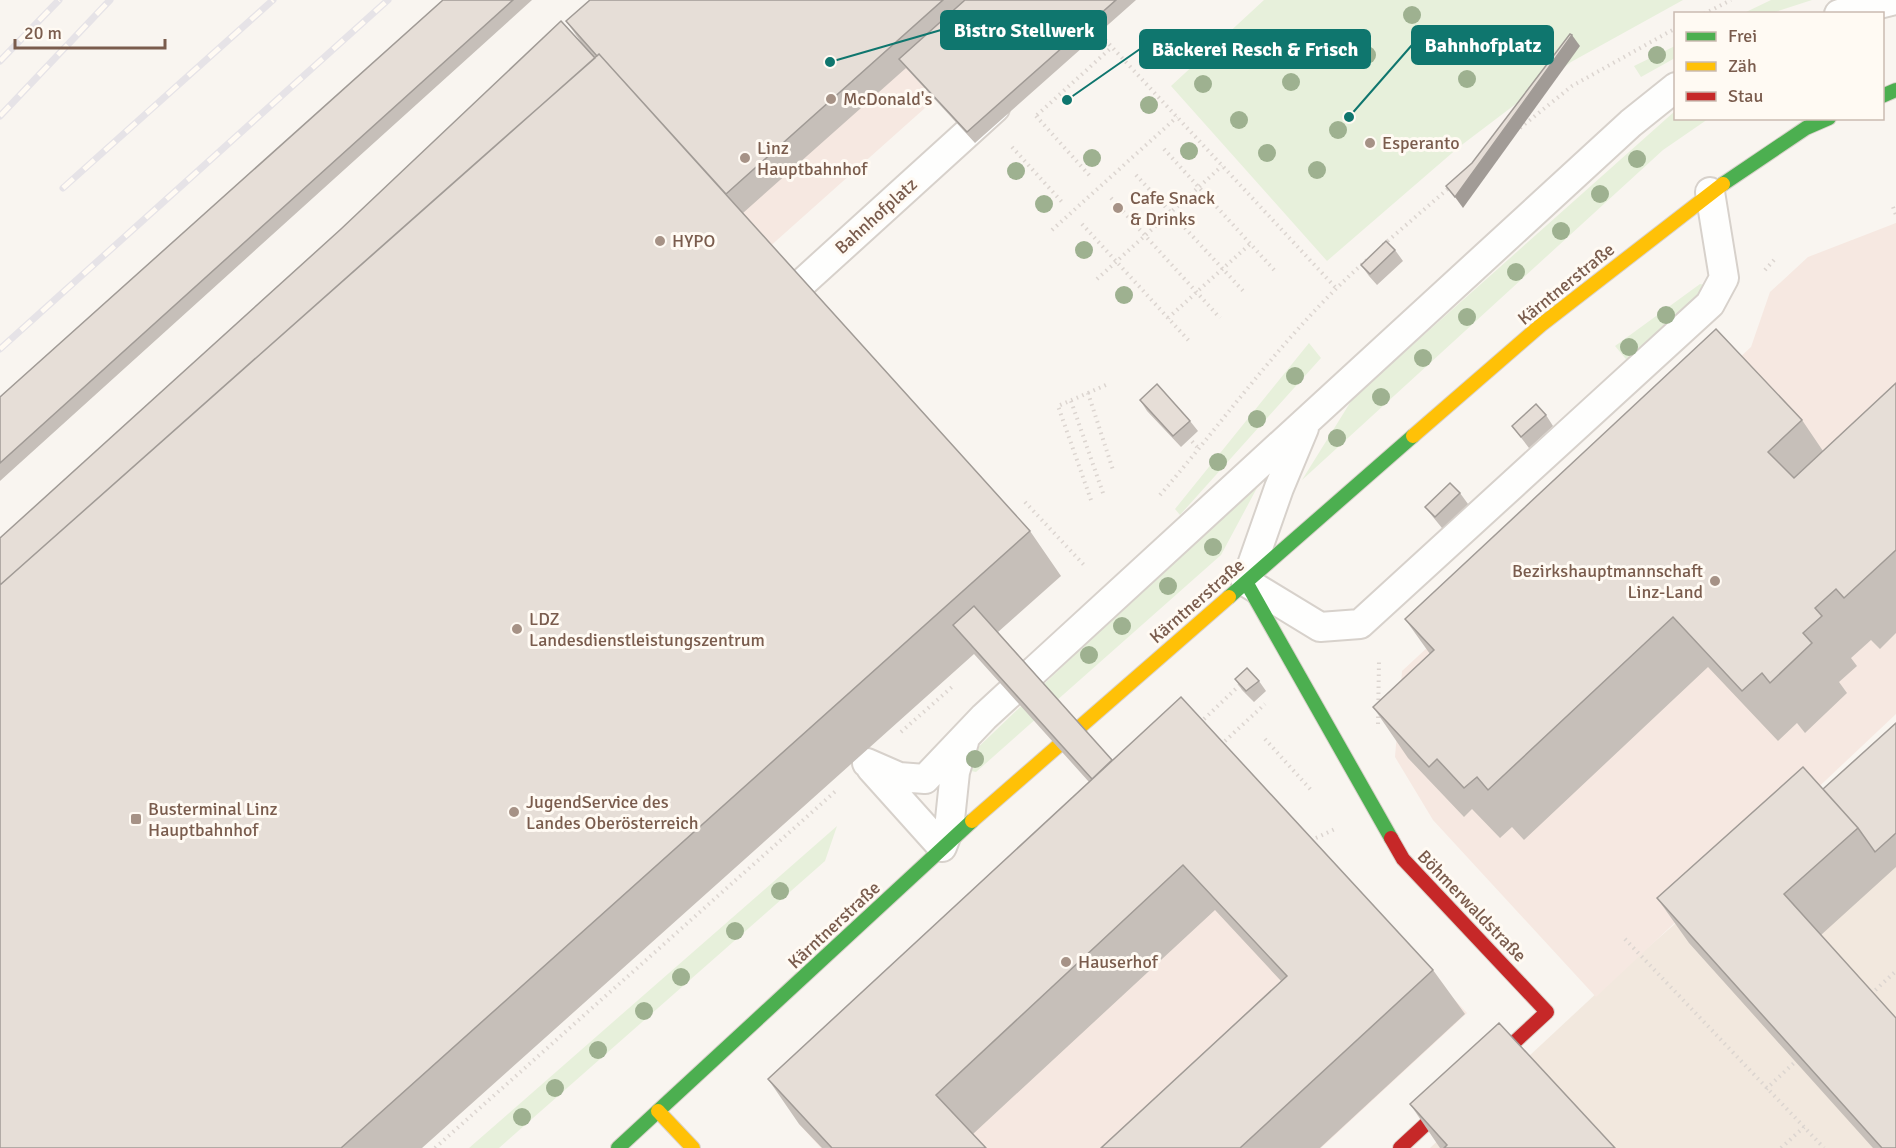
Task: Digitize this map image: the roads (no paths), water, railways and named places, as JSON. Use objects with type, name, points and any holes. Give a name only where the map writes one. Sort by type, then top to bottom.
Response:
[{"type":"main road","name":"Kärntnerstraße","points":[[618,1148],[942,847],[1541,326],[1710,192],[1806,128],[1824,120]]},
{"type":"main road","name":"Böhmerwaldstraße","points":[[1246,582],[1403,859],[1547,1012],[1400,1148]]},
{"type":"main road","points":[[658,1111],[693,1148]]},
{"type":"lane","points":[[1847,12],[1895,0]]},
{"type":"lane","name":"Bahnhofplatz","points":[[799,286],[1018,86]]},
{"type":"lane","points":[[964,740],[955,772],[949,829],[942,847],[867,763],[898,777],[925,779],[984,717],[1631,123],[1674,89]]},
{"type":"lane","points":[[1307,420],[1279,488],[1246,582],[1320,627],[1360,624],[1710,304],[1724,278],[1710,192]]},
{"type":"railway","points":[[0,61],[59,0]]},
{"type":"railway","points":[[0,116],[110,0]]},
{"type":"railway","points":[[63,188],[273,0]]},
{"type":"railway","points":[[0,349],[388,0]]},
{"type":"place","name":"Bistro Stellwerk","points":[[830,62]]},
{"type":"place","name":"McDonald's","points":[[831,99]]},
{"type":"place","name":"Bäckerei Resch & Frisch","points":[[1067,100]]},
{"type":"place","name":"Bahnhofplatz","points":[[1349,117]]},
{"type":"place","name":"Esperanto","points":[[1370,143]]},
{"type":"place","name":"Linz Hauptbahnhof","points":[[745,158]]},
{"type":"place","name":"Cafe Snack & Drinks","points":[[1118,208]]},
{"type":"place","name":"HYPO","points":[[660,241]]},
{"type":"place","name":"Bezirkshauptmannschaft Linz-Land","points":[[1715,581]]},
{"type":"place","name":"LDZ Landesdienstleistungszentrum","points":[[517,629]]},
{"type":"place","name":"JugendService des Landes Oberösterreich","points":[[514,812]]},
{"type":"place","name":"Busterminal Linz Hauptbahnhof","points":[[136,819]]},
{"type":"place","name":"Hauserhof","points":[[1066,962]]}]
